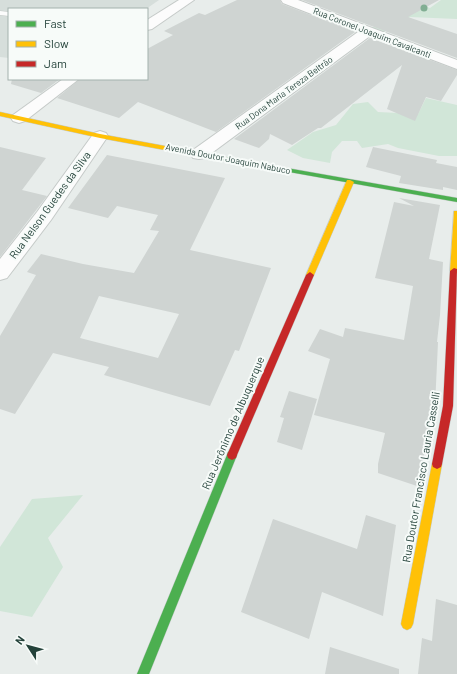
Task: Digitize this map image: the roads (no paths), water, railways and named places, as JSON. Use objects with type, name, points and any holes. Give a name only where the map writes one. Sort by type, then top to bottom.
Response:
[{"type":"street","points":[[148,25],[188,0]]},
{"type":"street","name":"Rua Coronel Joaquim Cavalcanti","points":[[287,0],[457,65]]},
{"type":"street","name":"Rua Dona Maria Tereza Beltrão","points":[[199,154],[368,31]]},
{"type":"street","points":[[19,118],[71,80]]},
{"type":"street","name":"Avenida Doutor Joaquim Nabuco","points":[[0,114],[100,136],[457,200]]},
{"type":"street","name":"Rua Nelson Guedes da Silva","points":[[0,273],[44,216],[100,136]]},
{"type":"street","name":"Rua Jerônimo de Albuquerque","points":[[143,674],[235,448],[350,182]]},
{"type":"street","name":"Rua Doutor Francisco Lauria Casselli","points":[[407,624],[448,406],[457,214]]}]
